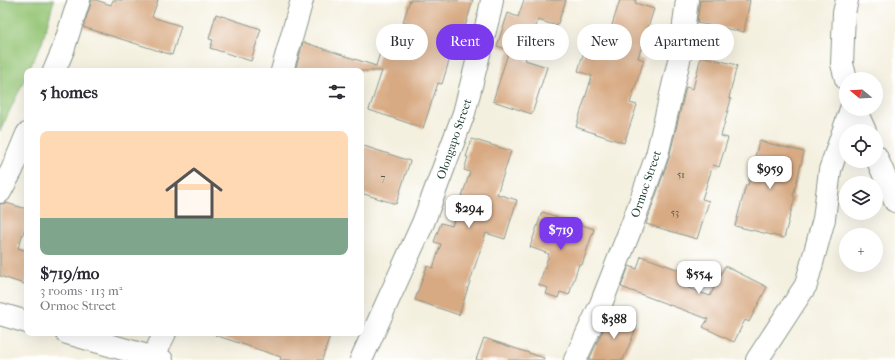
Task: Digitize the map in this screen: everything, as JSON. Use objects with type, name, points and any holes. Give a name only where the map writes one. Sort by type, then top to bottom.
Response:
[{"type":"street","points":[[55,68],[63,50],[79,0]]},
{"type":"street","points":[[283,68],[302,0]]},
{"type":"street","name":"Olongapo Street","points":[[361,360],[424,223],[464,113],[492,0]]},
{"type":"street","name":"Ormoc Street","points":[[575,360],[601,304],[632,225],[657,155],[680,56],[687,0]]},
{"type":"street","points":[[844,72],[842,64],[844,13],[847,0]]},
{"type":"street","points":[[757,360],[806,285],[824,218],[830,170],[849,116]]},
{"type":"street","points":[[0,192],[12,170],[24,141]]},
{"type":"street","points":[[881,168],[895,201]]},
{"type":"street","points":[[0,314],[24,321]]},
{"type":"street","points":[[78,336],[157,358],[164,336]]},
{"type":"green space","points":[[0,0],[54,0],[42,43],[30,68],[24,68],[24,80],[0,131]]},
{"type":"building","points":[[91,0],[96,0],[111,5],[113,0],[158,0],[152,17],[181,26],[172,55],[83,27]]},
{"type":"building","points":[[410,0],[473,0],[466,24],[436,24],[436,60],[449,60],[442,84],[438,83],[423,128],[369,110],[382,71],[364,71],[364,68],[296,68],[303,42],[376,66],[378,60],[428,60],[428,24],[403,22]]},
{"type":"building","points":[[524,0],[566,0],[558,24],[551,24],[538,20],[537,24],[504,24],[508,13],[518,17]]},
{"type":"building","points":[[620,0],[636,0],[635,3],[654,9],[649,24],[640,24],[640,52],[638,58],[640,60],[644,60],[630,103],[637,105],[624,143],[576,127],[592,76],[578,71],[581,60],[632,60],[632,24],[612,24]]},
{"type":"building","points":[[700,0],[750,0],[744,32],[734,30],[734,24],[697,23]]},
{"type":"building","points":[[216,14],[261,29],[251,61],[210,48],[213,40],[209,39]]},
{"type":"building","points":[[502,31],[502,48],[497,46]]},
{"type":"building","points":[[506,60],[525,60],[547,67],[532,114],[493,101]]},
{"type":"building","points":[[700,60],[717,60],[737,65],[729,98],[731,99],[721,136],[728,138],[719,167],[713,165],[702,199],[709,201],[697,239],[646,224],[669,158],[686,87],[693,89]]},
{"type":"building","points":[[472,139],[511,151],[497,194],[517,200],[505,239],[486,233],[459,315],[415,300],[427,266],[433,268],[441,244],[434,242],[441,223],[452,226],[470,172],[464,170],[468,157],[466,157]]},
{"type":"building","points":[[759,141],[804,152],[793,196],[795,197],[784,238],[735,226],[746,185],[748,185]]},
{"type":"building","points":[[364,146],[410,161],[396,204],[364,194]]},
{"type":"building","points":[[6,203],[24,208],[24,231],[18,248],[24,250],[24,284],[0,276],[0,204]]},
{"type":"building","points":[[542,212],[594,229],[582,265],[579,264],[569,295],[560,292],[558,298],[546,294],[548,288],[539,285],[549,254],[530,247]]},
{"type":"building","points":[[641,256],[693,275],[688,288],[710,296],[725,266],[767,287],[749,322],[745,320],[734,342],[703,327],[708,319],[621,287],[629,266],[637,269]]},
{"type":"building","points":[[610,315],[637,326],[623,360],[589,360]]},
{"type":"building","points":[[218,336],[330,336],[322,360],[280,360],[281,357]]},
{"type":"building","points":[[484,338],[544,358],[544,360],[476,360]]}]
